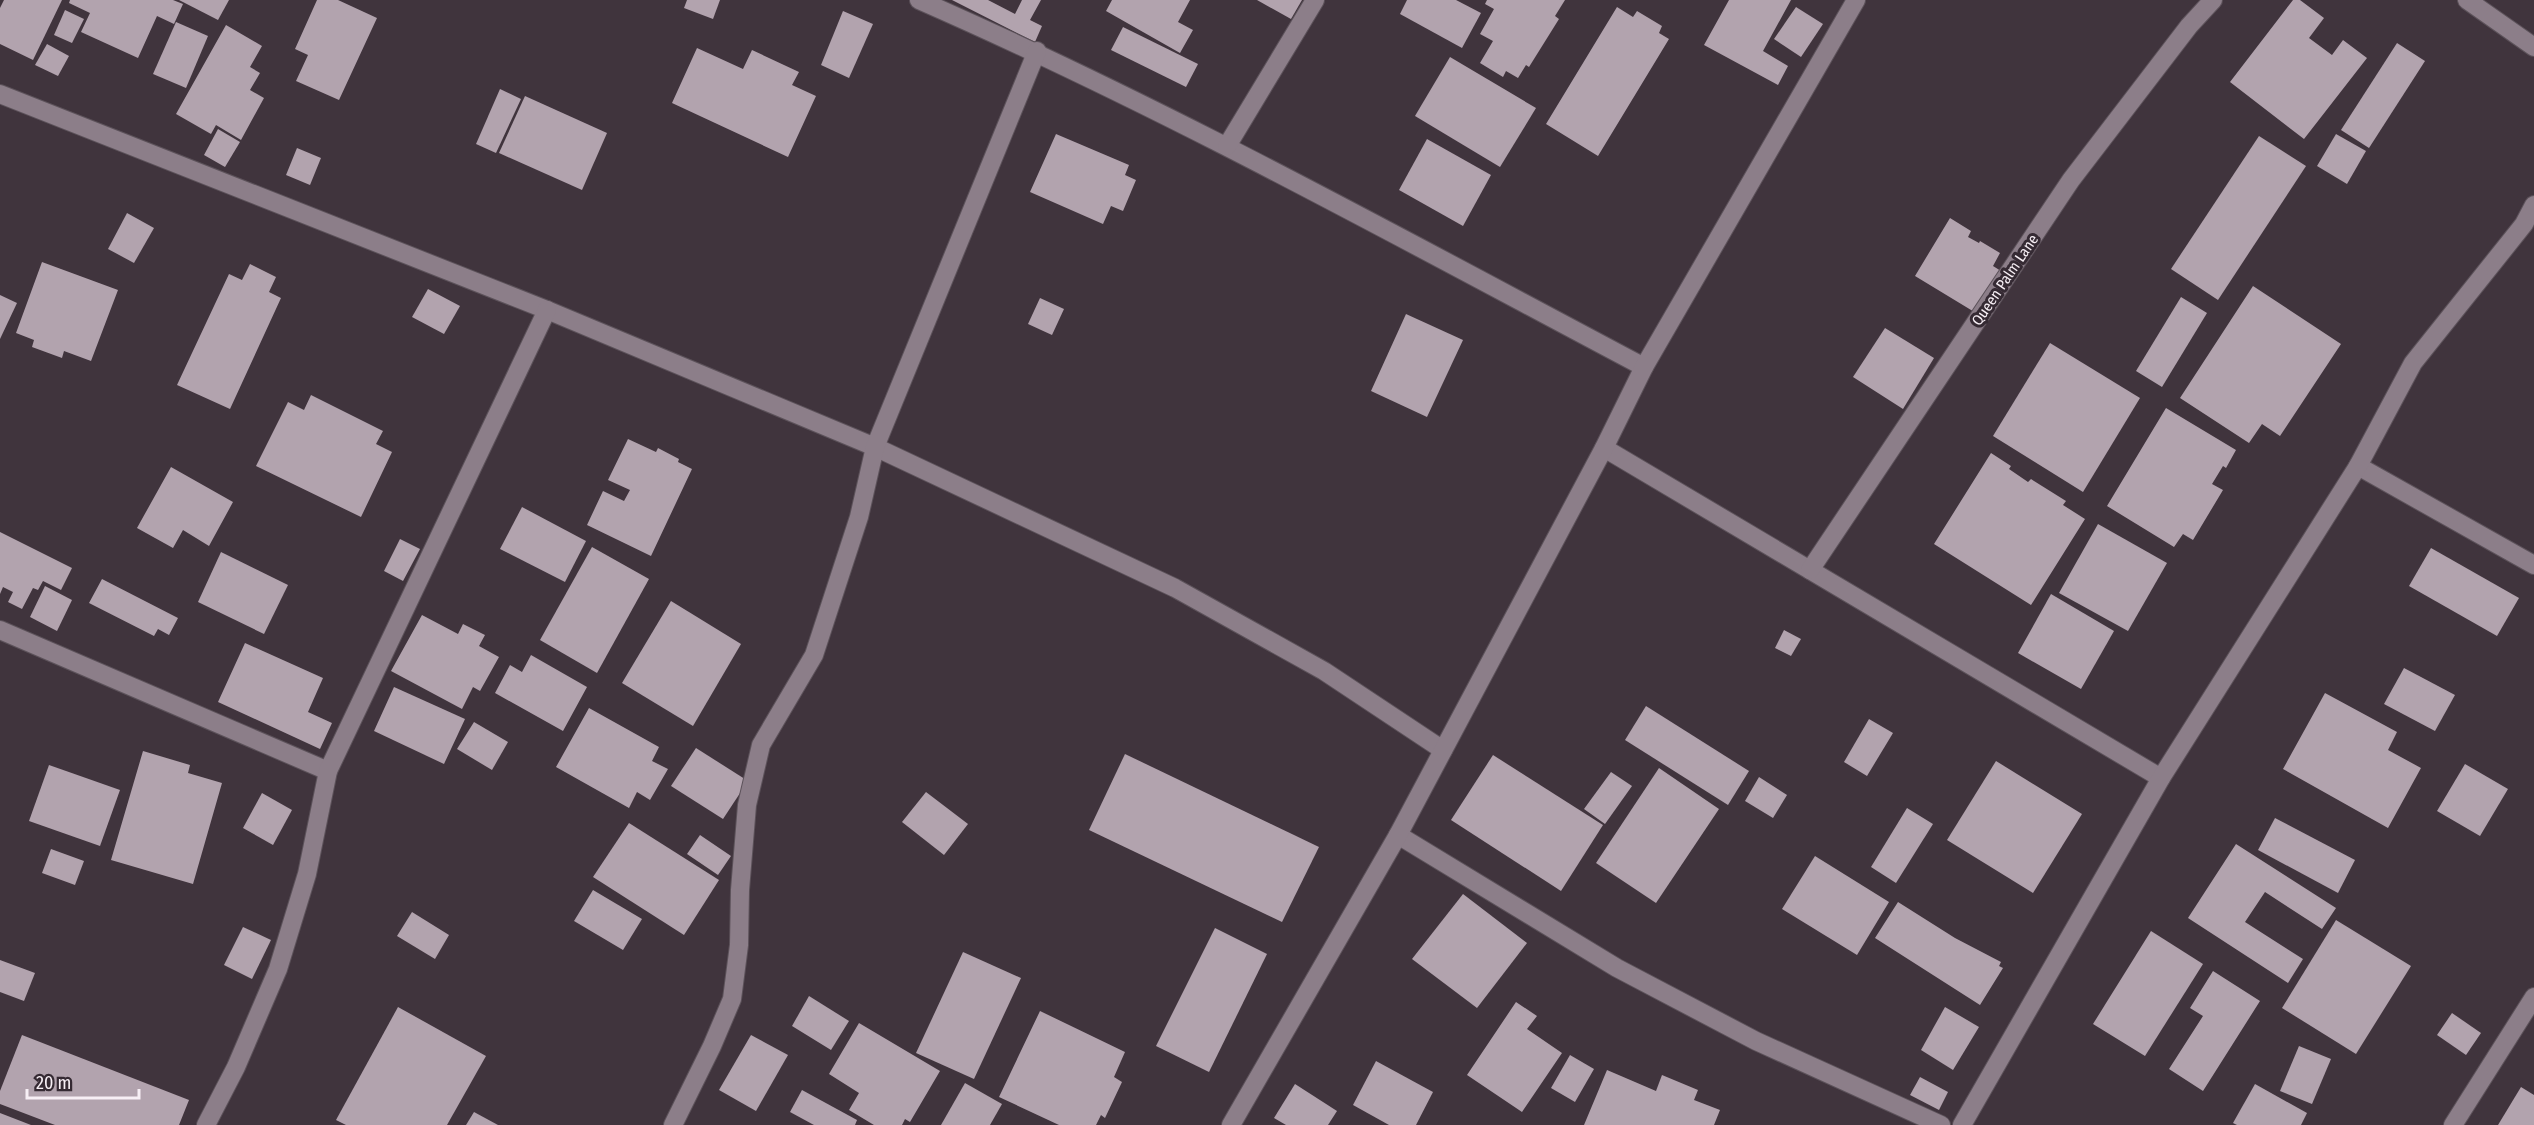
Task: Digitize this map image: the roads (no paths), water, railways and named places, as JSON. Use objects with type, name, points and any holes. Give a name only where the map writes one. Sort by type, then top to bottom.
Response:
[{"type":"street","points":[[919,0],[1036,51],[1227,146],[1644,367]]},
{"type":"street","points":[[1227,146],[1316,0]]},
{"type":"street","points":[[1231,1125],[1398,835],[1604,448],[1644,367],[1856,0]]},
{"type":"street","name":"Queen Palm Lane","points":[[1810,570],[2071,180],[2189,26],[2213,0]]},
{"type":"street","points":[[2467,0],[2534,47]]},
{"type":"street","points":[[673,1125],[712,1047],[732,999],[739,945],[740,890],[747,805],[761,745],[814,655],[859,517],[875,447],[1036,51]]},
{"type":"street","points":[[0,94],[547,310],[875,447],[1175,588],[1324,671],[1443,750]]},
{"type":"street","points":[[1962,1125],[2161,778],[2358,466],[2413,363],[2524,224],[2534,205]]},
{"type":"street","points":[[207,1125],[236,1067],[278,969],[307,874],[328,771],[547,310]]},
{"type":"street","points":[[1604,448],[2161,778]]},
{"type":"street","points":[[2358,466],[2534,565]]},
{"type":"street","points":[[0,630],[328,771]]},
{"type":"street","points":[[1398,835],[1617,968],[1756,1041],[1941,1125]]},
{"type":"street","points":[[2453,1125],[2534,997]]}]
